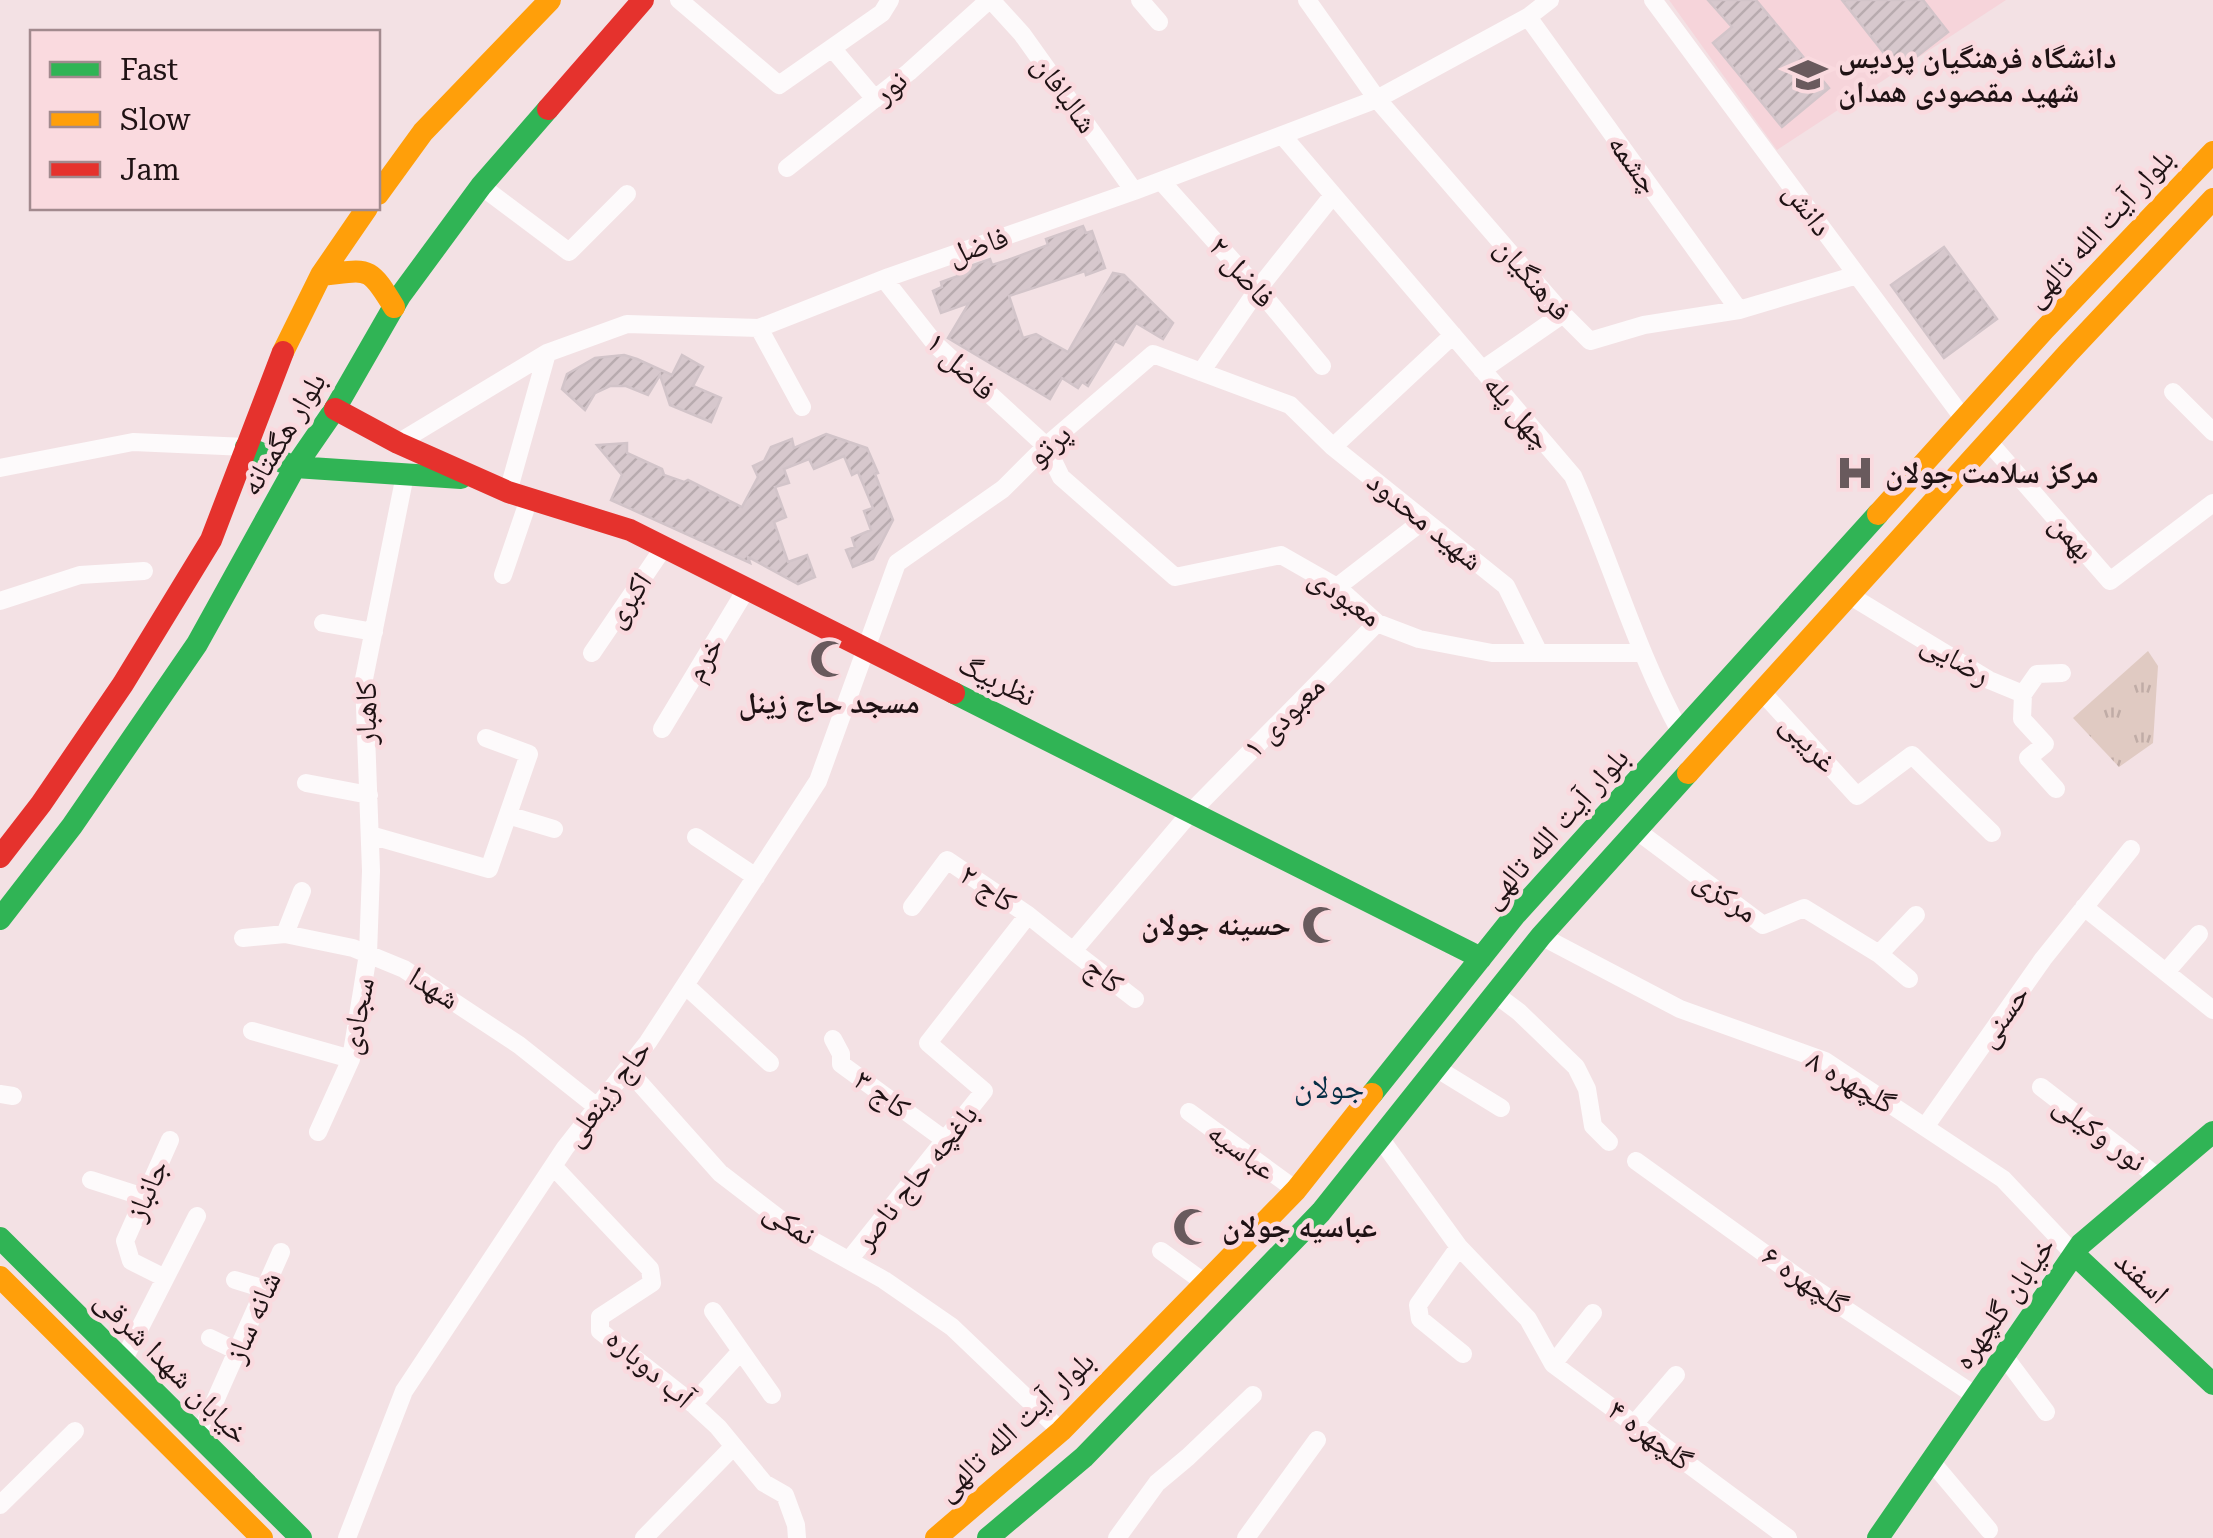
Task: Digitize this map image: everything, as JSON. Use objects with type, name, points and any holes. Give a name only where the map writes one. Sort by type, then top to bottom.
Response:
[{"type":"main road","points":[[380,191],[423,132],[550,0]]},
{"type":"main road","name":"بلوار هگمتانه","points":[[0,919],[72,826],[197,644],[295,468],[335,409],[394,307],[481,186],[643,0]]},
{"type":"main road","name":"بلوار آیت الله تالهی","points":[[936,1538],[1061,1431],[1296,1190],[1516,914],[2045,329],[2213,152]]},
{"type":"main road","name":"بلوار آیت الله تالهی","points":[[988,1538],[1084,1456],[1321,1212],[1541,936],[2213,199]]},
{"type":"main road","name":"بلوار هگمتانه","points":[[0,857],[123,684],[211,540],[282,352],[321,275],[366,210]]},
{"type":"main road","points":[[321,275],[362,271],[377,279],[394,307]]},
{"type":"main road","name":"نظربیگ","points":[[335,409],[519,496],[630,530],[1481,958]]},
{"type":"main road","name":"نظربیگ","points":[[246,447],[295,468],[476,478]]},
{"type":"main road","points":[[1681,733],[1703,755]]},
{"type":"main road","points":[[41,804],[72,826]]},
{"type":"main road","name":"خیابان گلچهره","points":[[1878,1538],[2081,1244],[2213,1132]]},
{"type":"main road","points":[[1296,1190],[1321,1212]]},
{"type":"main road","name":"خیابان شهدا شرقی","points":[[0,1238],[301,1538]]},
{"type":"main road","name":"اسفند","points":[[2074,1254],[2213,1384]]},
{"type":"main road","name":"خیابان شهدا شرقی","points":[[0,1277],[262,1538]]},
{"type":"street","points":[[679,0],[779,86],[882,13],[890,0]]},
{"type":"street","name":"نور","points":[[787,168],[908,72],[990,0]]},
{"type":"street","name":"شالبافان","points":[[990,0],[1022,34],[1134,191]]},
{"type":"street","points":[[1140,0],[1159,22]]},
{"type":"street","name":"فرهنگیان","points":[[1308,0],[1378,99],[1590,341],[1644,325],[1740,310]]},
{"type":"street","name":"فاضل","points":[[398,442],[548,353],[628,324],[759,328],[1378,99],[1528,17],[1550,0]]},
{"type":"street","name":"دانش","points":[[1653,0],[1964,418]]},
{"type":"street","name":"چشمه","points":[[1528,17],[1740,310]]},
{"type":"street","points":[[832,48],[875,98]]},
{"type":"street","name":"چهل پله","points":[[1282,135],[1572,476],[1596,528],[1627,616],[1681,733]]},
{"type":"street","name":"فاضل ۲","points":[[1161,181],[1322,366]]},
{"type":"street","points":[[481,186],[569,252],[627,194]]},
{"type":"street","points":[[1201,372],[1258,290],[1333,195]]},
{"type":"street","points":[[1740,310],[1857,275]]},
{"type":"street","name":"فاضل ۱","points":[[884,279],[936,345],[1046,446]]},
{"type":"street","points":[[1482,370],[1563,314]]},
{"type":"street","points":[[759,328],[802,406]]},
{"type":"street","points":[[1333,447],[1453,335]]},
{"type":"street","points":[[503,575],[548,353]]},
{"type":"street","name":"پرتو","points":[[866,648],[897,563],[1002,488],[1152,354],[1290,405]]},
{"type":"street","points":[[2173,392],[2213,432]]},
{"type":"street","name":"شهید محدود","points":[[1290,405],[1333,447],[1506,586],[1539,653]]},
{"type":"street","points":[[0,468],[133,442],[246,447]]},
{"type":"street","name":"بهمن","points":[[1988,442],[2110,581],[2213,504]]},
{"type":"street","name":"معبودی","points":[[1046,446],[1062,477],[1175,577],[1281,555],[1337,588],[1377,624],[1420,639],[1492,653],[1643,653]]},
{"type":"street","name":"کاهبار","points":[[368,954],[370,834],[364,679],[405,475]]},
{"type":"street","points":[[1337,588],[1424,520]]},
{"type":"street","name":"اکبری","points":[[592,653],[664,547]]},
{"type":"street","points":[[0,600],[80,574],[144,571]]},
{"type":"street","name":"خرم","points":[[662,729],[747,588]]},
{"type":"street","name":"رضایی","points":[[1849,595],[1989,680],[2023,694],[2037,674],[2062,673]]},
{"type":"street","points":[[322,623],[374,632]]},
{"type":"street","name":"معبودی ۱","points":[[1191,812],[1377,624]]},
{"type":"street","name":"حاج زینعلی","points":[[347,1538],[404,1391],[553,1166],[628,1070],[818,781],[866,648]]},
{"type":"street","name":"غریبی","points":[[1761,691],[1858,796],[1912,755],[1992,833]]},
{"type":"street","points":[[2023,694],[2022,720],[2044,744],[2028,758],[2056,789]]},
{"type":"street","points":[[370,834],[489,870],[530,754],[486,738]]},
{"type":"street","points":[[306,783],[369,795]]},
{"type":"street","points":[[1028,915],[1073,951],[1191,812]]},
{"type":"street","points":[[508,815],[554,829]]},
{"type":"street","name":"مرکزی","points":[[1636,830],[1763,925],[1804,908],[1879,954]]},
{"type":"street","points":[[696,837],[756,877]]},
{"type":"street","name":"حسنی","points":[[1925,1127],[2042,959],[2132,849]]},
{"type":"street","name":"کاج ۲","points":[[912,907],[947,860],[1028,915]]},
{"type":"street","points":[[285,934],[302,892]]},
{"type":"street","points":[[2084,907],[2213,1010]]},
{"type":"street","name":"باغچه حاج ناصر","points":[[849,1260],[984,1092],[928,1043],[1028,915]]},
{"type":"street","points":[[1910,979],[1879,954],[1916,915]]},
{"type":"street","name":"شهدا","points":[[243,938],[285,934],[354,948],[404,969],[520,1045],[597,1107]]},
{"type":"street","points":[[2166,972],[2199,934]]},
{"type":"street","name":"گلچهره ۸","points":[[1541,936],[1680,1010],[1824,1060],[2003,1179],[2074,1254]]},
{"type":"street","name":"کاج","points":[[1073,951],[1135,999]]},
{"type":"street","name":"سجادی","points":[[318,1132],[351,1059],[368,954]]},
{"type":"street","points":[[685,986],[770,1063]]},
{"type":"street","points":[[1495,994],[1576,1067],[1587,1089],[1593,1126],[1610,1142]]},
{"type":"street","points":[[252,1031],[351,1059]]},
{"type":"street","name":"کاج ۳","points":[[832,1038],[842,1054],[841,1064],[945,1140]]},
{"type":"street","points":[[1436,1068],[1501,1108]]},
{"type":"street","name":"نمکی","points":[[628,1070],[720,1173],[794,1230],[884,1280],[952,1327],[1061,1431]]},
{"type":"street","name":"نور وکیلی","points":[[2040,1088],[2159,1178]]},
{"type":"street","name":"عباسیه","points":[[1188,1112],[1296,1190]]},
{"type":"street","name":"گلچهره ۴","points":[[1380,1138],[1459,1248],[1528,1318],[1553,1364],[1788,1538]]},
{"type":"street","name":"جانباز","points":[[166,1278],[130,1261],[124,1241],[170,1140]]},
{"type":"street","name":"گلچهره ۶","points":[[1636,1161],[1800,1279],[1976,1396]]},
{"type":"street","name":"آب دوباره","points":[[553,1166],[650,1269],[652,1283],[600,1317],[600,1331],[693,1404],[718,1427],[764,1483],[785,1495],[796,1524],[796,1538]]},
{"type":"street","points":[[91,1180],[144,1196]]},
{"type":"street","name":"جانباز","points":[[123,1361],[196,1216]]},
{"type":"street","points":[[1459,1248],[1418,1305],[1420,1319],[1463,1354]]},
{"type":"street","points":[[1161,1251],[1205,1283]]},
{"type":"street","name":"شانه ساز","points":[[199,1436],[282,1252]]},
{"type":"street","points":[[235,1280],[265,1289]]},
{"type":"street","points":[[713,1311],[772,1395]]},
{"type":"street","points":[[1553,1364],[1593,1313]]},
{"type":"street","points":[[210,1338],[237,1351]]},
{"type":"street","points":[[693,1404],[741,1351]]},
{"type":"street","points":[[2004,1356],[2046,1412]]},
{"type":"street","points":[[1635,1423],[1676,1374]]},
{"type":"street","points":[[1117,1538],[1157,1483],[1254,1395]]},
{"type":"street","points":[[0,1505],[76,1431]]},
{"type":"street","points":[[1246,1538],[1317,1440]]},
{"type":"street","points":[[644,1538],[733,1446]]},
{"type":"street","points":[[1932,1461],[1989,1530]]},
{"type":"shaded area","name":"دانشگاه فرهنگیان پردیس شهید مقصودی همدان","points":[[1669,0],[2006,0],[1777,150]]},
{"type":"green space","points":[[2148,651],[2158,666],[2153,743],[2119,767],[2073,718]]},
{"type":"building","points":[[1708,0],[1756,0],[1829,88],[1782,127],[1713,43],[1732,27]]},
{"type":"building","points":[[1842,0],[1923,0],[1948,32],[1898,71]]},
{"type":"building","points":[[1083,226],[1086,233],[1092,231],[1105,268],[1009,296],[1023,338],[1036,334],[1068,352],[1113,273],[1124,275],[1173,323],[1163,339],[1136,323],[1123,345],[1115,341],[1088,386],[1082,382],[1078,388],[1062,378],[1050,399],[948,338],[969,303],[941,313],[933,291],[942,287],[941,282],[958,276],[956,271],[990,259],[992,265],[1008,260],[1048,245],[1046,239]]},
{"type":"building","points":[[1944,247],[1997,319],[1944,358],[1891,285]]},
{"type":"building","points":[[624,355],[672,375],[682,355],[703,367],[693,386],[721,398],[711,422],[670,405],[660,375],[648,395],[626,386],[610,386],[595,393],[585,410],[562,389],[567,374],[595,358]]},
{"type":"building","points":[[826,434],[867,448],[893,520],[873,559],[853,567],[846,550],[855,547],[852,538],[871,530],[864,511],[873,508],[858,472],[852,475],[844,456],[814,469],[809,459],[784,469],[789,483],[775,487],[786,517],[774,522],[788,562],[807,555],[815,577],[798,584],[748,557],[750,563],[611,500],[622,475],[597,445],[627,443],[627,453],[662,469],[664,475],[688,480],[742,507],[758,477],[753,466],[764,461],[771,447],[792,439],[794,448]]},
{"type":"traffic: fast","points":[[0,919],[72,826],[197,644],[295,467],[335,409],[400,296],[481,186],[548,109]]},
{"type":"traffic: fast","points":[[246,447],[295,467],[461,478]]},
{"type":"traffic: fast","points":[[1372,1094],[1516,914],[1878,514]]},
{"type":"traffic: fast","points":[[954,693],[1481,958]]},
{"type":"traffic: fast","points":[[988,1538],[1084,1457],[1321,1212],[1541,936],[1688,773]]},
{"type":"traffic: fast","points":[[1878,1538],[2081,1244],[2213,1132]]},
{"type":"traffic: fast","points":[[0,1238],[301,1538]]},
{"type":"traffic: fast","points":[[2074,1254],[2213,1384]]},
{"type":"traffic: slow","points":[[380,191],[423,132],[550,0]]},
{"type":"traffic: slow","points":[[1878,514],[2045,329],[2213,152]]},
{"type":"traffic: slow","points":[[1688,773],[2213,199]]},
{"type":"traffic: slow","points":[[283,352],[321,275],[366,210]]},
{"type":"traffic: slow","points":[[321,275],[366,273],[394,307]]},
{"type":"traffic: slow","points":[[936,1538],[1061,1431],[1296,1190],[1372,1094]]},
{"type":"traffic: slow","points":[[0,1277],[262,1538]]},
{"type":"traffic: jam","points":[[548,109],[643,0]]},
{"type":"traffic: jam","points":[[0,857],[123,684],[211,540],[283,352]]},
{"type":"traffic: jam","points":[[335,409],[398,443],[508,492],[630,530],[954,693]]},
{"type":"place","name":"دانشگاه فرهنگیان پردیس شهید مقصودی همدان","points":[[1808,75]]},
{"type":"place","name":"مرکز سلامت جولان","points":[[1855,473]]},
{"type":"place","name":"مسجد حاج زینل","points":[[829,659]]},
{"type":"place","name":"حسینه جولان","points":[[1321,925]]},
{"type":"place","name":"عباسیه جولان","points":[[1192,1227]]},
{"type":"district","name":"جولان","points":[[1329,1087]]}]
